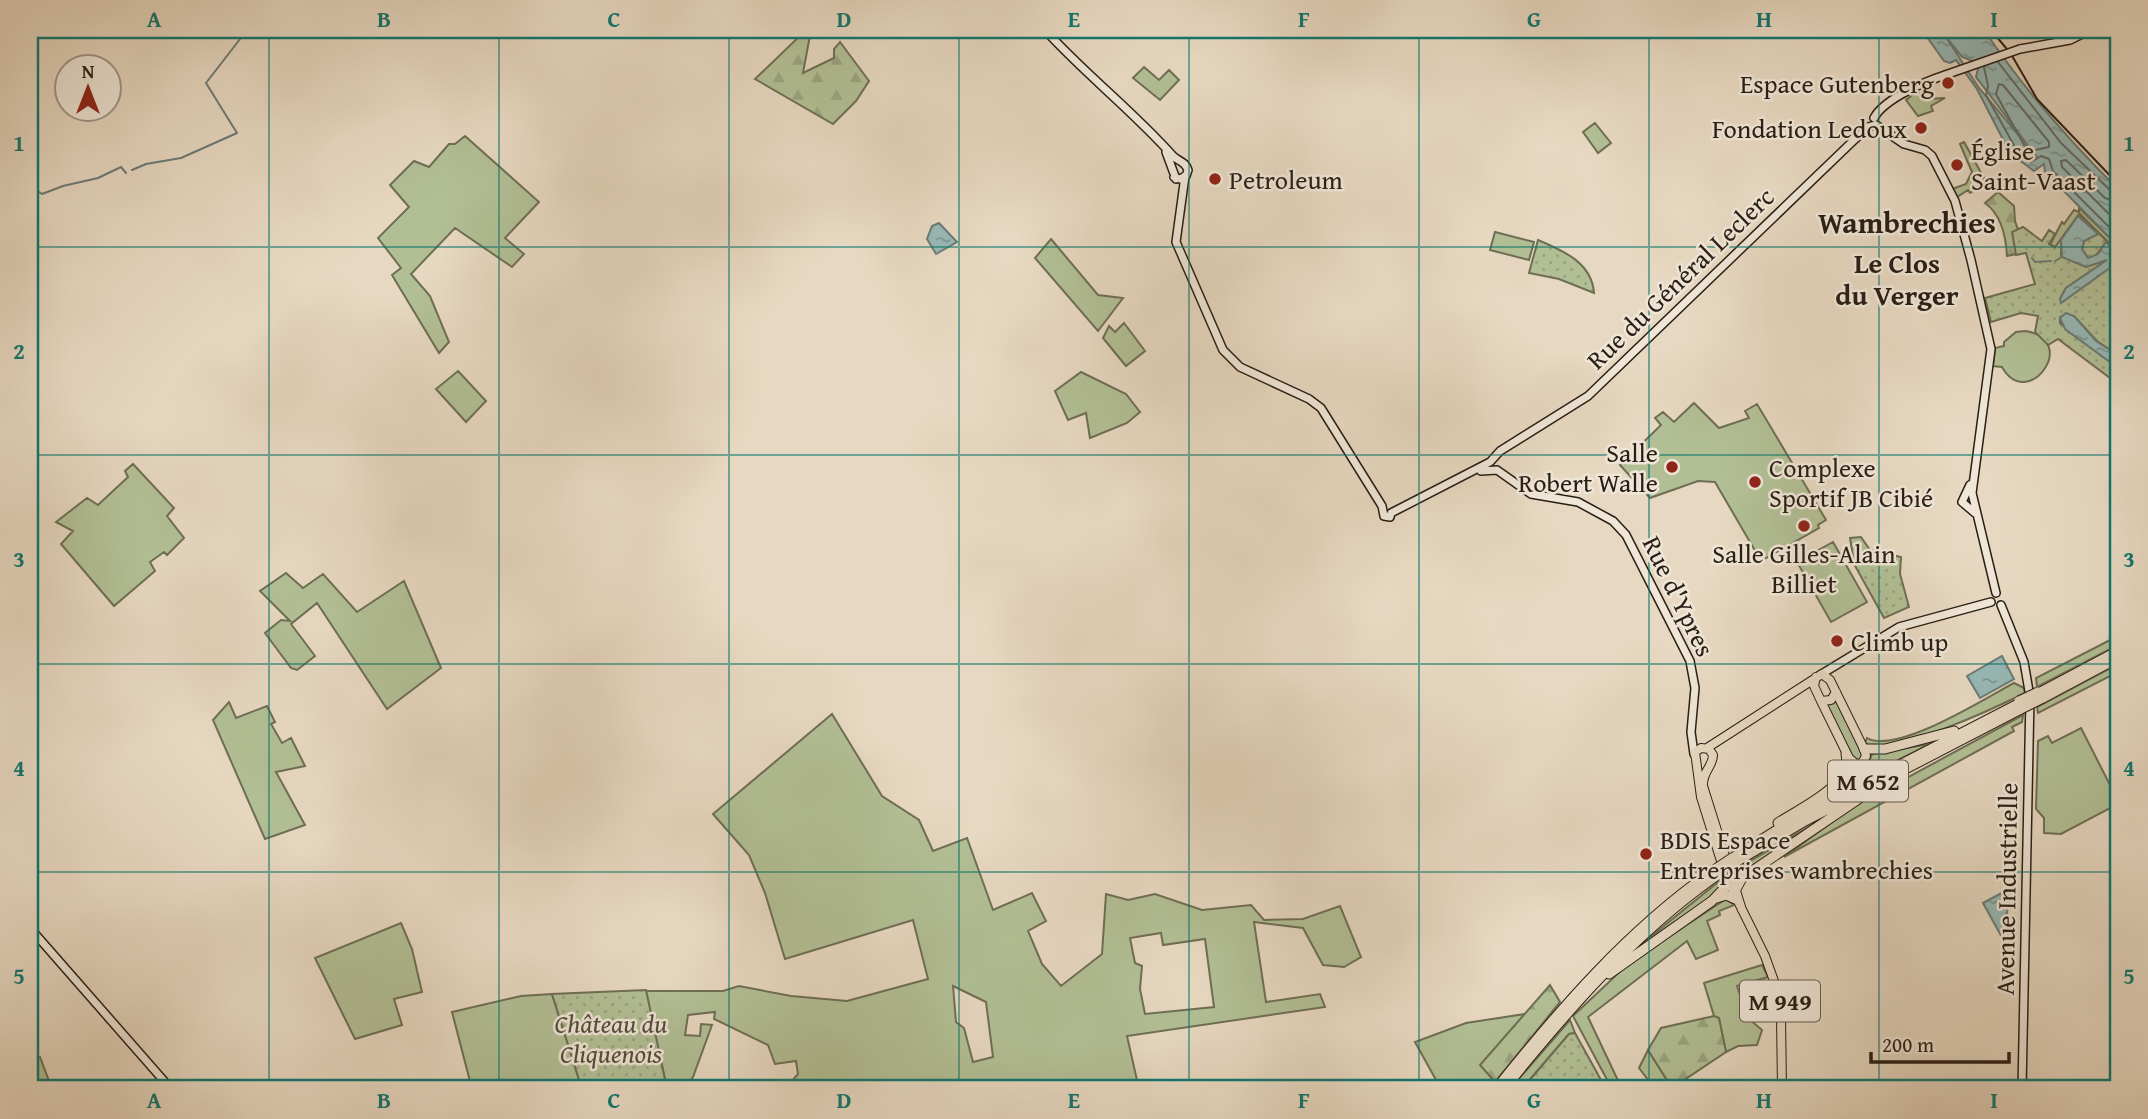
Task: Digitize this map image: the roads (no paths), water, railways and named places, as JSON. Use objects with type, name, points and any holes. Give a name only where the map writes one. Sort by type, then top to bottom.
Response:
[{"type":"highway","points":[[2038,693],[2118,651]]},
{"type":"highway","name":"M 652","points":[[1496,1089],[1644,925],[1735,859],[1902,770],[2038,693],[2118,658]]},
{"type":"highway","name":"M 652","points":[[1735,859],[1744,850],[1812,810],[2020,704]]},
{"type":"highway","points":[[1864,749],[1878,750],[1939,737],[2020,704]]},
{"type":"highway","points":[[1744,850],[1763,833],[1838,781],[1847,767],[1846,754]]},
{"type":"highway","points":[[1575,1000],[1637,951],[1902,770]]},
{"type":"highway","name":"M 652","points":[[1504,1089],[1560,1016]]},
{"type":"main road","points":[[1818,676],[1830,680],[1864,749],[1866,758],[1860,764],[1852,762],[1846,754],[1815,688],[1818,676]]},
{"type":"main road","name":"M 949","points":[[1706,748],[1818,676]]},
{"type":"main road","name":"M 949","points":[[1796,690],[1815,688]]},
{"type":"main road","points":[[1821,701],[1831,700],[1836,692]]},
{"type":"main road","name":"M 949","points":[[1711,761],[1726,736]]},
{"type":"main road","points":[[1706,748],[1711,761],[1695,759],[1698,749],[1706,748]]},
{"type":"main road","name":"Rue d'Ypres","points":[[1695,759],[1701,797],[1742,910],[1768,963],[1779,995],[1782,1089]]},
{"type":"main road","name":"Rue d'Ypres","points":[[1711,761],[1703,772],[1703,786],[1733,884]]},
{"type":"street","points":[[1048,30],[1188,168],[1180,202],[1177,245],[1225,354],[1240,367],[1309,399],[1321,408],[1388,512],[1494,465]]},
{"type":"street","name":"Rue du Général Leclerc","points":[[1494,465],[1510,446],[1588,396],[1873,123],[1882,106],[1933,79],[2036,44],[2070,40],[2090,30]]},
{"type":"street","points":[[1873,123],[1909,146],[1922,148],[1930,154],[1956,208],[1991,346],[1972,502],[1963,503],[1976,460]]},
{"type":"street","points":[[1153,131],[1169,157],[1179,188],[1180,202]]},
{"type":"street","points":[[1171,167],[1182,161]]},
{"type":"street","points":[[1174,177],[1185,176]]},
{"type":"street","name":"Rue d'Ypres","points":[[1494,465],[1531,494],[1578,502],[1610,520],[1626,535],[1690,661],[1695,688],[1695,759]]},
{"type":"street","name":"Avenue Industrielle","points":[[1972,502],[1996,593],[2003,597],[2001,605],[2038,693],[2022,1089]]},
{"type":"street","points":[[1991,602],[1996,593]]},
{"type":"street","points":[[1818,676],[1904,625],[1991,602],[2001,605]]},
{"type":"street","points":[[1830,680],[1830,672],[1835,666]]},
{"type":"street","name":"Rue d'Ypres","points":[[1693,720],[1695,737],[1706,748]]},
{"type":"street","points":[[30,928],[171,1089]]},
{"type":"water","points":[[1922,30],[1984,30],[2047,113],[2118,189],[2118,246],[2045,172],[2044,164],[2034,171],[2010,153],[1977,89],[1956,60],[1950,63],[1944,61]],"holes":[[[1944,34],[1962,57],[1973,61],[1978,69],[1976,77],[2037,157],[1979,88]]]},
{"type":"water","points":[[2078,216],[2098,234],[2084,241],[2082,249],[2088,258],[2098,254],[2106,242],[2116,252],[2118,262],[2061,303],[2060,299],[2066,288],[2107,260],[2086,267],[2062,257],[2061,240]]},
{"type":"water","points":[[939,223],[957,242],[936,254],[927,239],[932,226]]},
{"type":"water","points":[[2066,313],[2074,316],[2096,341],[2118,355],[2118,368],[2065,329],[2060,318]]},
{"type":"water","points":[[2002,656],[2014,679],[1980,698],[1967,676]]},
{"type":"water","points":[[2009,889],[2007,914],[2016,934],[2004,941],[1983,903]]},
{"type":"waterway","points":[[132,170],[146,164],[181,158],[237,133],[206,83],[247,30]]},
{"type":"waterway","points":[[30,191],[36,190],[42,194],[98,178],[121,167],[126,173]]},
{"type":"waterway","points":[[2055,261],[2062,257]]},
{"type":"waterway","points":[[2032,258],[2035,262],[2051,261]]},
{"type":"tram line","points":[[1991,30],[2011,54],[2037,99],[2118,184]]},
{"type":"place","name":"Espace Gutenberg","points":[[1948,83]]},
{"type":"place","name":"Fondation Ledoux","points":[[1921,128]]},
{"type":"place","name":"Église Saint-Vaast","points":[[1957,165]]},
{"type":"place","name":"Petroleum","points":[[1215,179]]},
{"type":"place","name":"Salle Robert Walle","points":[[1672,467]]},
{"type":"place","name":"Complexe Sportif JB Cibié","points":[[1755,482]]},
{"type":"place","name":"Salle Gilles-Alain Billiet","points":[[1804,526]]},
{"type":"place","name":"Climb up","points":[[1837,641]]},
{"type":"place","name":"BDIS Espace Entreprises wambrechies","points":[[1646,854]]},
{"type":"district","name":"Wambrechies","points":[[1907,222]]},
{"type":"district","name":"Le Clos du Verger","points":[[1897,278]]},
{"type":"park label","name":"Château du Cliquenois","points":[[611,1038]]}]
